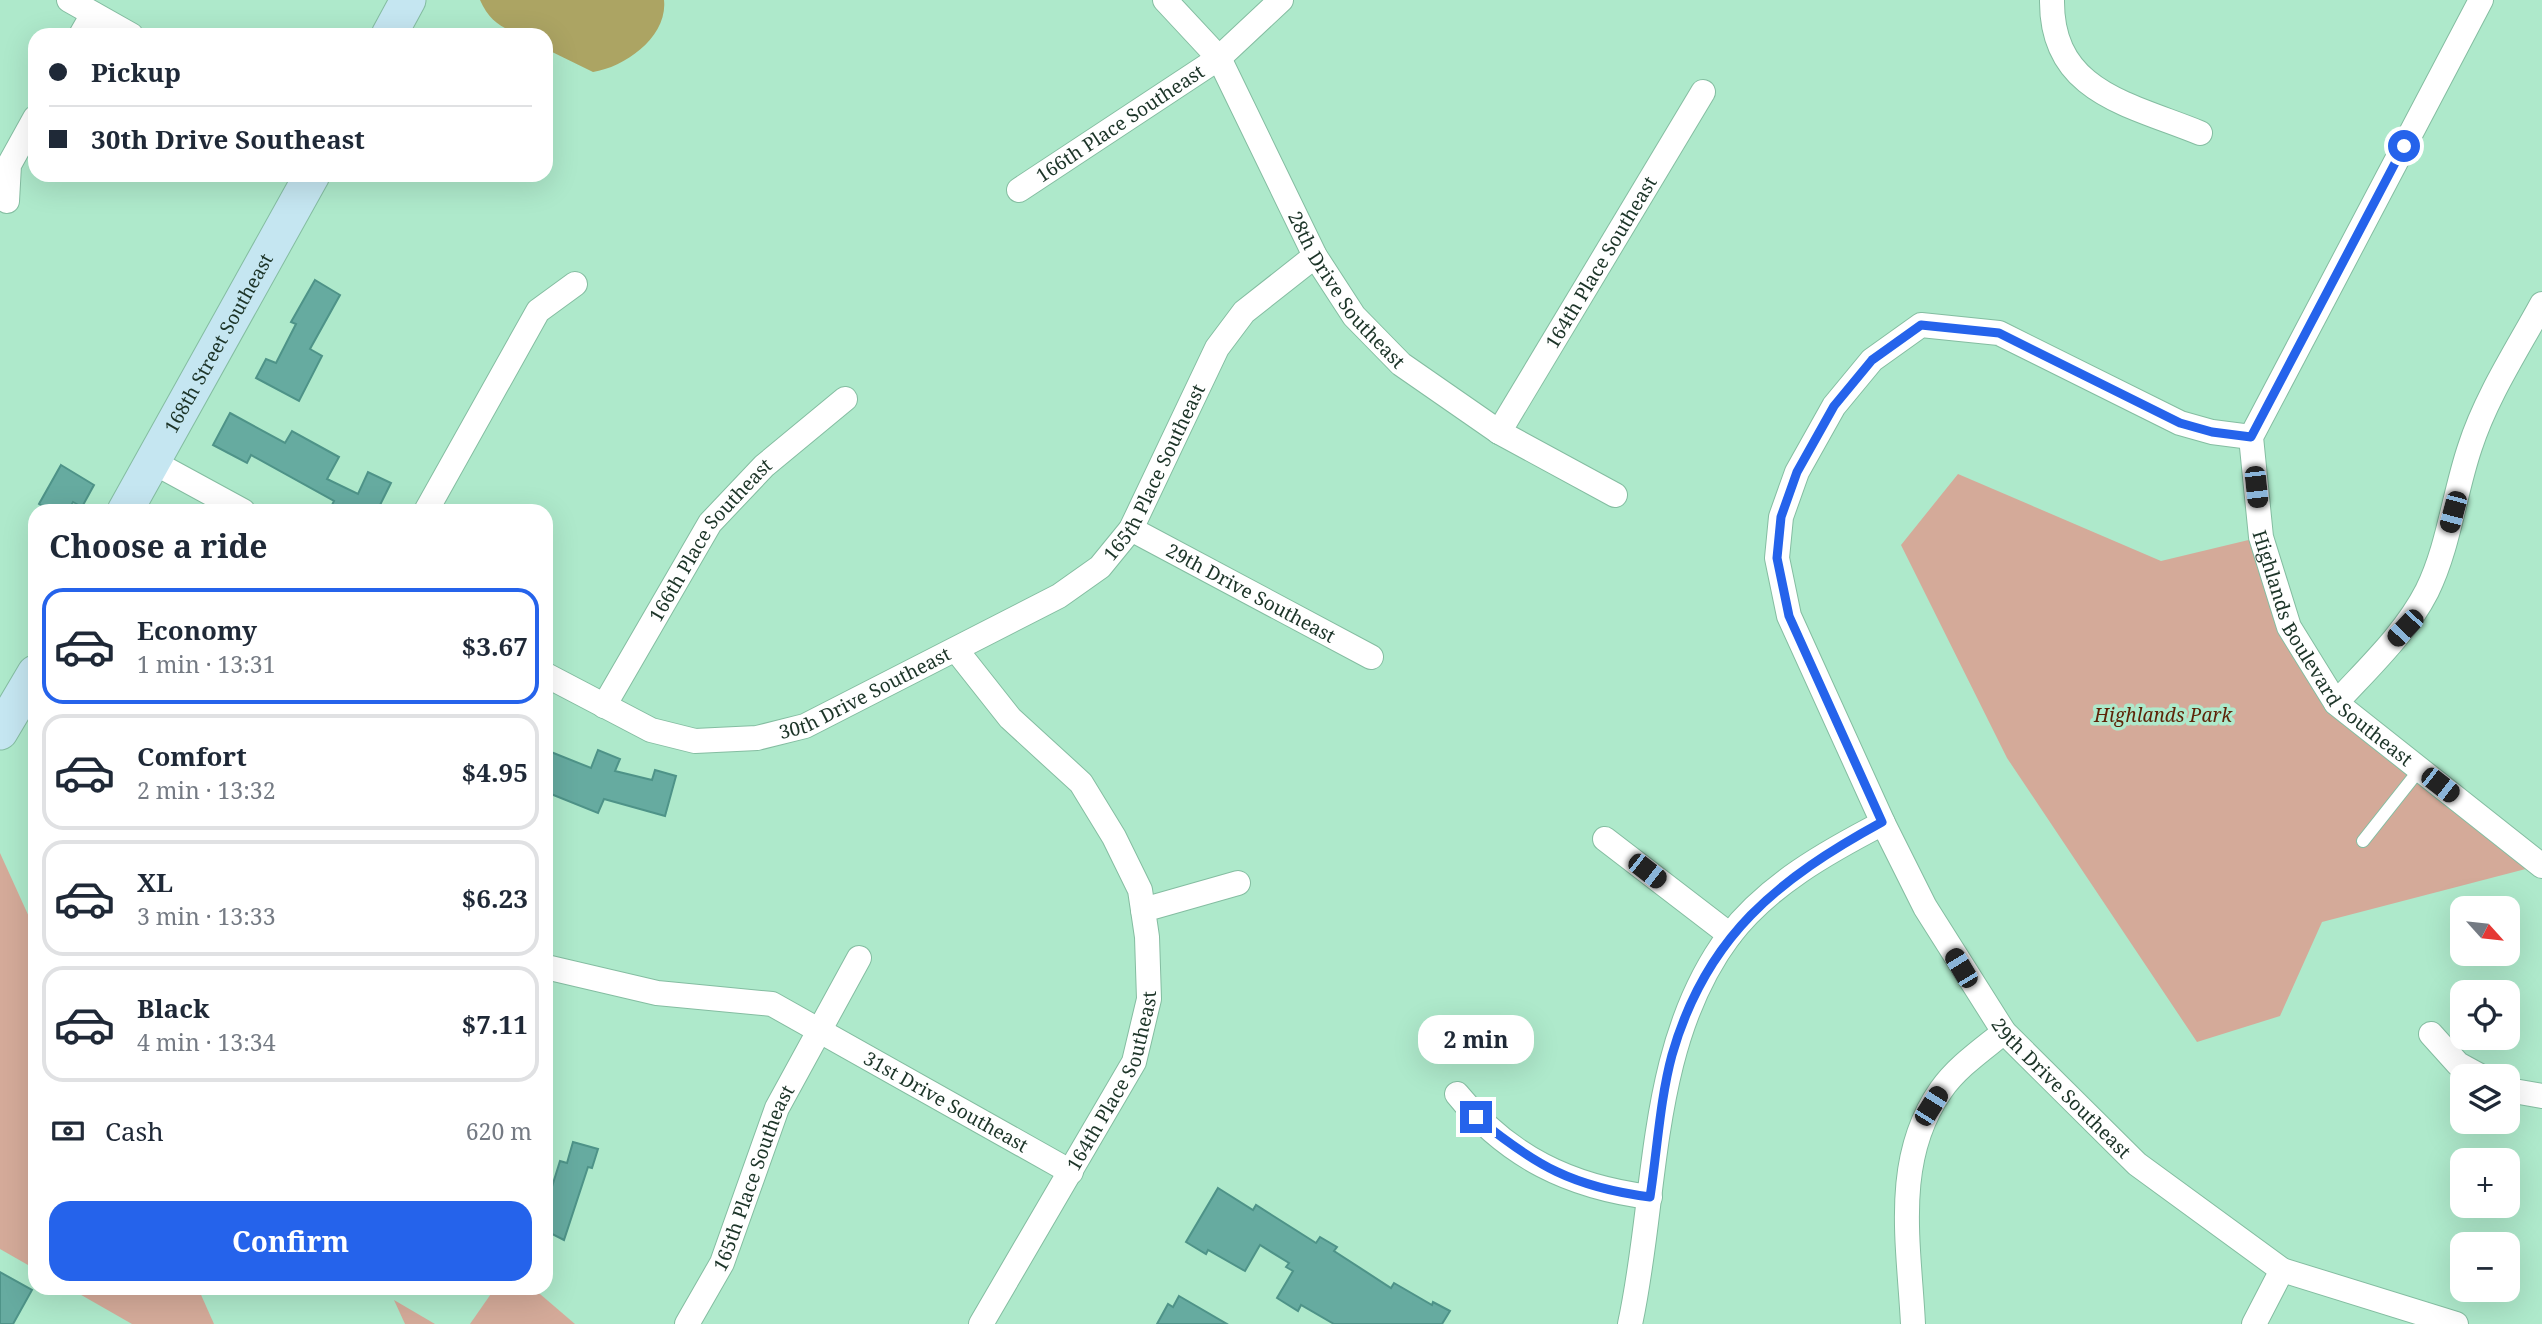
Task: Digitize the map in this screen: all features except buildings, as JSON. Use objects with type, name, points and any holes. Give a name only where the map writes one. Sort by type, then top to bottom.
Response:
[{"type":"street","points":[[69,0],[87,25]]},
{"type":"street","points":[[393,28],[408,0]]},
{"type":"street","name":"28th Drive Southeast","points":[[1165,0],[1219,58],[1315,256],[1354,316],[1401,364],[1499,432],[1615,495]]},
{"type":"street","name":"166th Place Southeast","points":[[1019,190],[1219,58],[1281,0]]},
{"type":"street","points":[[2052,0],[2052,20],[2057,45],[2077,75],[2105,94],[2200,133]]},
{"type":"street","points":[[2251,437],[2481,0]]},
{"type":"street","name":"164th Place Southeast","points":[[1499,432],[1703,92]]},
{"type":"street","points":[[7,201],[9,165],[28,131]]},
{"type":"street","name":"168th Street Southeast","points":[[129,504],[308,182]]},
{"type":"street","name":"165th Place Southeast","points":[[957,651],[1059,596],[1100,567],[1131,529],[1217,348],[1244,312],[1315,256]]},
{"type":"street","points":[[430,504],[538,311],[575,284]]},
{"type":"street","points":[[2336,703],[2405,628],[2427,590],[2447,534],[2470,446],[2500,379],[2542,304]]},
{"type":"street","name":"29th Drive Southeast","points":[[2251,437],[2212,432],[2180,423],[1999,333],[1921,325],[1872,360],[1834,406],[1797,472],[1781,517],[1777,558],[1789,616],[1882,822],[1925,907],[2004,1032],[2137,1164],[2283,1270],[2456,1324]]},
{"type":"street","name":"166th Place Southeast","points":[[604,706],[710,523],[764,466],[845,399]]},
{"type":"street","name":"Highlands Boulevard Southeast","points":[[2251,437],[2261,537],[2289,627],[2336,703],[2542,865]]},
{"type":"street","points":[[153,462],[230,504]]},
{"type":"street","name":"29th Drive Southeast","points":[[1131,529],[1371,657]]},
{"type":"street","name":"30th Drive Southeast","points":[[553,679],[651,730],[695,741],[757,738],[805,726],[957,651],[1010,718],[1081,783],[1114,837],[1140,890],[1143,910]]},
{"type":"street","points":[[0,732],[28,685]]},
{"type":"street","points":[[1630,1324],[1642,1268],[1672,1056],[1695,993],[1730,935],[1778,887],[1831,850],[1882,822]]},
{"type":"street","points":[[1605,839],[1730,935]]},
{"type":"street","points":[[1143,910],[1238,883]]},
{"type":"street","name":"164th Place Southeast","points":[[981,1324],[1134,1062],[1149,999],[1147,937],[1143,910]]},
{"type":"street","points":[[820,1030],[859,958]]},
{"type":"street","name":"31st Drive Southeast","points":[[553,969],[657,993],[772,1004],[1071,1172]]},
{"type":"street","name":"165th Place Southeast","points":[[687,1324],[722,1263],[777,1108],[820,1030]]},
{"type":"street","points":[[1913,1324],[1906,1198],[1910,1156],[1921,1122],[1942,1089],[1962,1067],[2004,1032]]},
{"type":"street","points":[[2431,1034],[2460,1064]]},
{"type":"street","points":[[2520,1092],[2542,1096]]},
{"type":"street","points":[[1457,1094],[1476,1117],[1512,1146],[1556,1172],[1606,1191],[1650,1197]]},
{"type":"street","points":[[2254,1324],[2283,1270]]},
{"type":"lane","points":[[2362,841],[2420,769]]},
{"type":"green space","name":"Highlands Park","points":[[1958,474],[2161,561],[2261,537],[2336,703],[2541,865],[2322,922],[2280,1016],[2197,1042],[2007,758],[1901,545]]},
{"type":"green space","points":[[0,853],[28,915],[28,1265],[0,1249]]},
{"type":"green space","points":[[81,1295],[201,1295],[214,1324],[132,1324]]},
{"type":"green space","points":[[490,1295],[541,1295],[575,1324],[470,1324]]},
{"type":"green space","points":[[394,1300],[435,1324],[405,1324]]},
{"type":"shaded area","points":[[480,0],[664,0],[659,26],[642,48],[619,64],[593,72],[553,52],[553,28],[505,28],[485,10]]},
{"type":"route","points":[[1476,1117],[1521,1154],[1567,1179],[1606,1191],[1650,1197],[1672,1056],[1695,993],[1730,935],[1778,887],[1831,850],[1882,822],[1789,616],[1777,558],[1781,517],[1797,472],[1834,406],[1872,360],[1921,325],[1999,333],[2180,423],[2212,432],[2251,437],[2404,146]]}]
